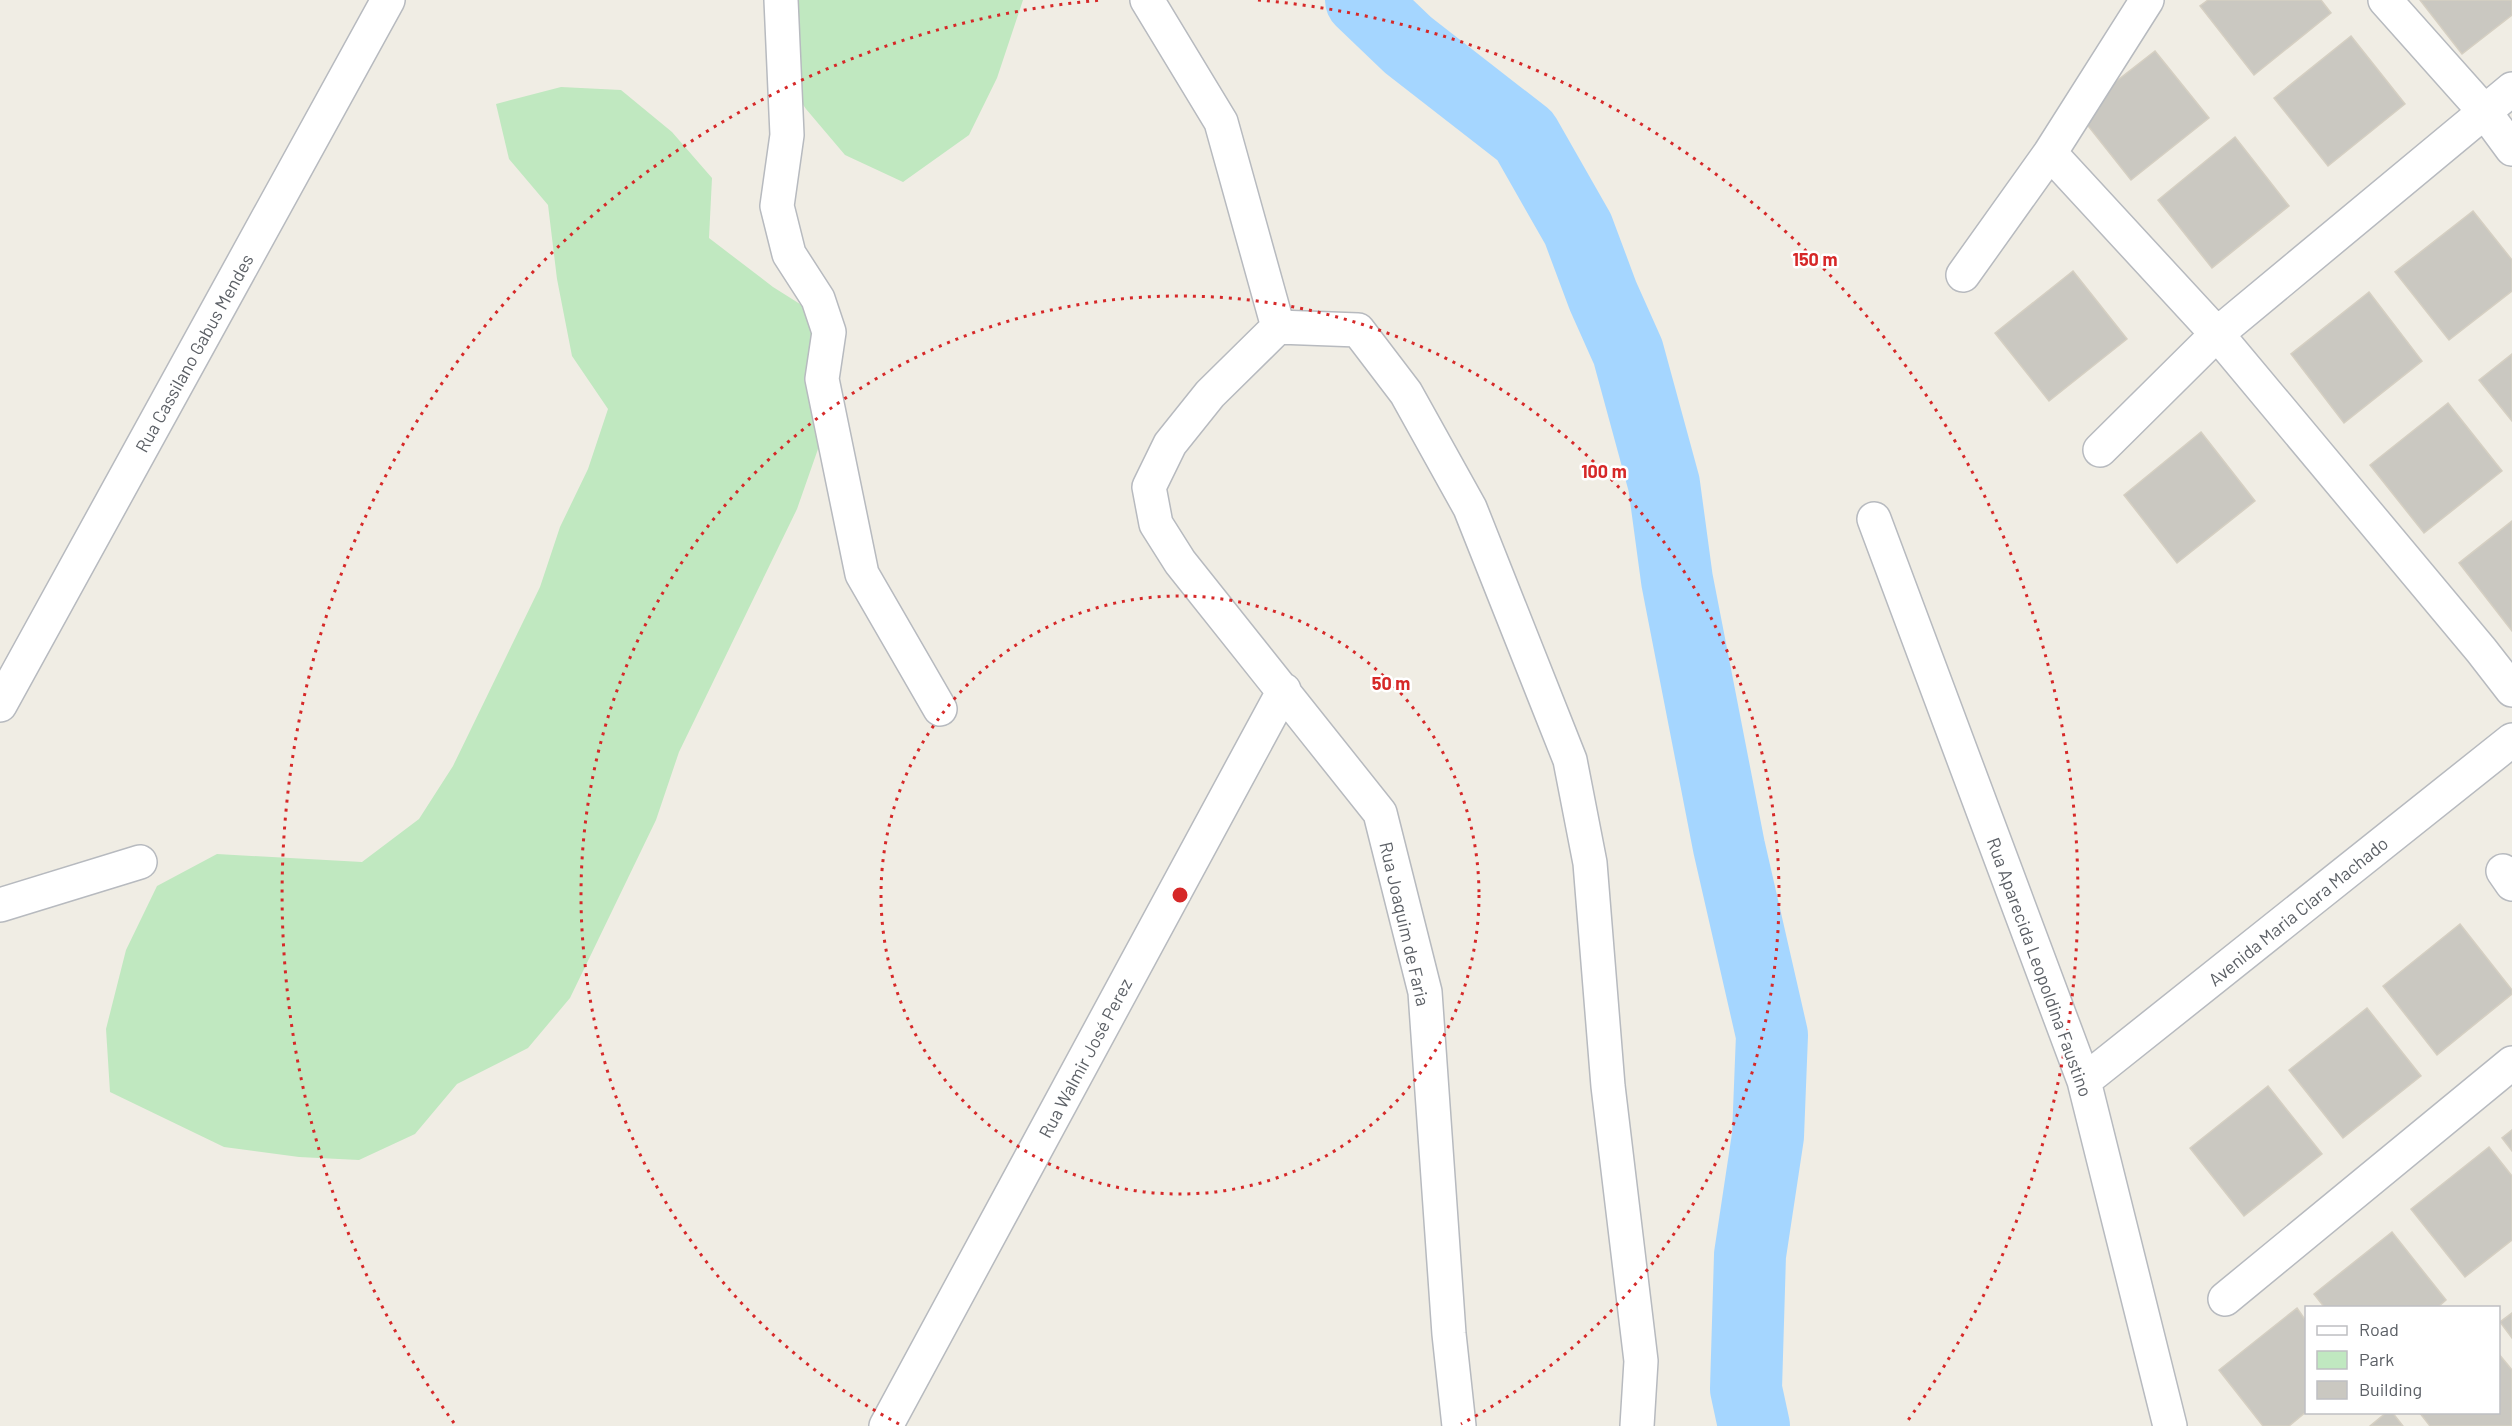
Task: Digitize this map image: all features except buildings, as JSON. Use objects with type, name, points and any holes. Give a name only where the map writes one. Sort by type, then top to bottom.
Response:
[{"type":"street","name":"Rua Cassilano Gabus Mendes","points":[[0,705],[388,0]]},
{"type":"street","points":[[781,0],[787,135],[777,206],[789,254],[818,299],[829,332],[822,379],[862,574],[940,709]]},
{"type":"street","points":[[1147,0],[1221,122],[1278,327],[1358,330],[1406,393],[1470,508],[1570,760],[1590,863],[1608,1086],[1641,1361],[1637,1426]]},
{"type":"street","points":[[1963,275],[2050,153],[2146,0]]},
{"type":"street","points":[[2385,0],[2484,111],[2512,149]]},
{"type":"street","points":[[2100,450],[2217,334],[2512,89]]},
{"type":"street","points":[[2050,153],[2217,334],[2512,690]]},
{"type":"street","name":"Rua Joaquim de Faria","points":[[1278,327],[1210,394],[1170,444],[1149,488],[1156,524],[1180,562],[1380,813],[1425,992],[1449,1334],[1459,1426]]},
{"type":"street","name":"Rua Aparecida Leopoldina Faustino","points":[[1874,519],[2084,1081],[2170,1426]]},
{"type":"street","name":"Rua Walmir José Perez","points":[[886,1426],[1284,690]]},
{"type":"street","name":"Avenida Maria Clara Machado","points":[[2084,1081],[2512,740]]},
{"type":"street","points":[[0,905],[140,862]]},
{"type":"street","points":[[2225,1299],[2512,1063]]},
{"type":"green space","points":[[766,0],[1023,0],[997,78],[969,135],[903,182],[845,155],[806,109],[770,56]]},
{"type":"green space","points":[[561,87],[621,90],[672,132],[712,178],[709,238],[773,287],[827,321],[831,385],[818,449],[797,509],[679,752],[656,820],[570,998],[528,1048],[457,1084],[415,1134],[359,1160],[299,1157],[224,1147],[110,1092],[106,1029],[126,950],[157,886],[217,854],[362,862],[419,819],[453,766],[540,587],[560,527],[588,469],[608,409],[572,356],[557,279],[548,205],[509,159],[496,104]]},
{"type":"waterway","points":[[1361,0],[1408,45],[1525,136],[1578,229],[1603,296],[1628,352],[1664,484],[1677,580],[1729,847],[1772,1035],[1768,1136],[1750,1255],[1746,1389],[1754,1426]]}]
